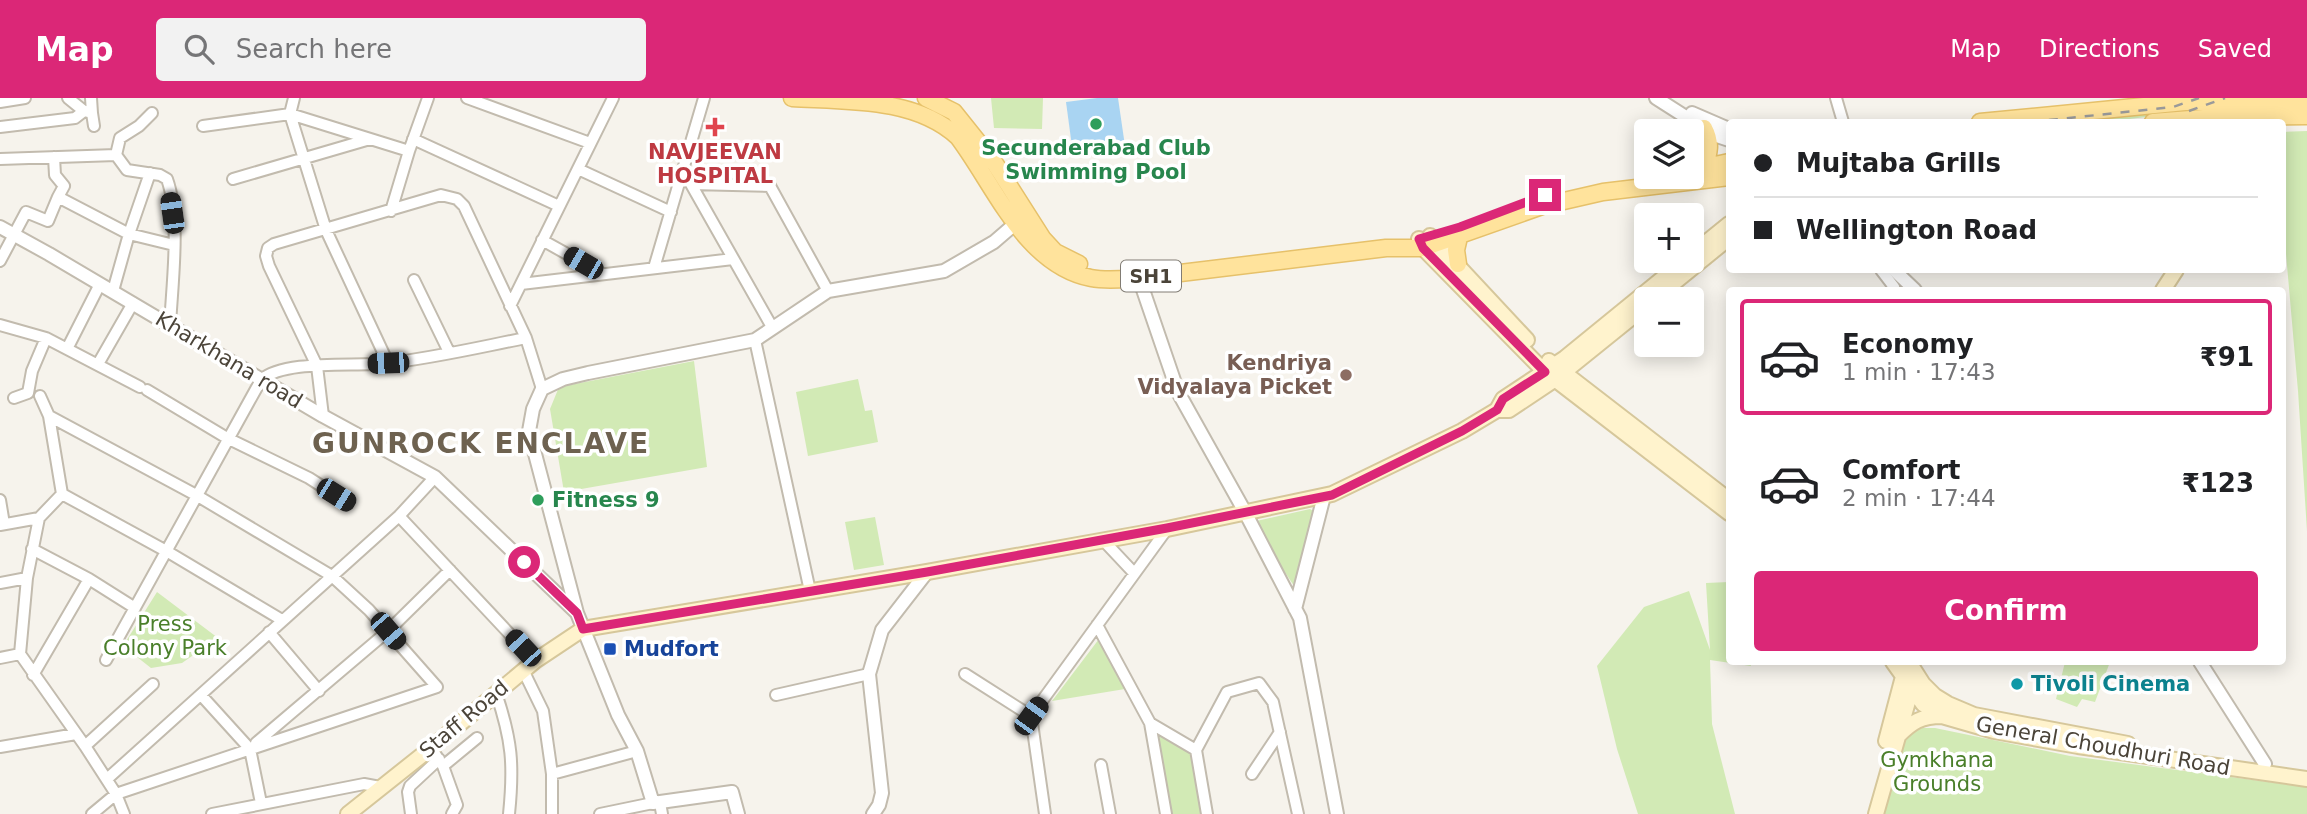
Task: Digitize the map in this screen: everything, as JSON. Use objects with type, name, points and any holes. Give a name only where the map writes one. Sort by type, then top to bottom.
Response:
[{"type":"main road","name":"SH1","points":[[792,98],[877,99],[927,113],[952,112]]},
{"type":"main road","name":"SH1","points":[[926,98],[952,112],[994,162],[1049,245],[1067,260],[1110,270],[1428,242],[1545,195],[1634,179]]},
{"type":"main road","points":[[2185,103],[2201,98]]},
{"type":"main road","points":[[2250,99],[2251,119]]},
{"type":"main road","points":[[2012,119],[2250,99],[2307,102]]},
{"type":"main road","points":[[2252,119],[2270,100]]},
{"type":"main road","name":"SH1","points":[[952,112],[987,177],[1036,249],[1053,264],[1068,272],[1100,279],[1139,278],[1459,237],[1542,206],[1603,192],[1726,177]]},
{"type":"main road","points":[[2265,119],[2307,116]]},
{"type":"main road","points":[[1704,128],[1710,152],[1704,160]]},
{"type":"main road","points":[[1704,168],[1726,163]]},
{"type":"main road","points":[[1704,244],[1726,226]]},
{"type":"main road","points":[[1458,264],[1456,250],[1459,237]]},
{"type":"main road","points":[[1669,287],[1726,240]]},
{"type":"main road","points":[[1428,242],[1458,264],[1554,372],[1726,498]]},
{"type":"main road","points":[[1428,242],[1554,372],[1726,511]]},
{"type":"main road","points":[[1554,372],[1670,273]]},
{"type":"main road","points":[[583,629],[927,572],[1332,495],[1462,431],[1497,410],[1503,399],[1554,372],[1634,314]]},
{"type":"main road","name":"Staff Road","points":[[358,811],[380,787],[438,758],[496,693],[529,665],[583,629]]},
{"type":"main road","points":[[1876,814],[1897,737],[1899,711],[1911,687],[1911,666]]},
{"type":"main road","points":[[1869,814],[1911,666]]},
{"type":"main road","name":"General Choudhuri Road","points":[[1911,666],[1935,696],[1975,715],[2144,747],[2307,769]]},
{"type":"main road","name":"General Choudhuri Road","points":[[1911,687],[1923,704],[1942,716],[1994,731],[2307,779]]},
{"type":"main road","points":[[1897,737],[1913,721],[1926,716],[1942,716]]},
{"type":"street","points":[[0,102],[25,98]]},
{"type":"street","points":[[68,98],[88,112],[94,126]]},
{"type":"street","points":[[88,112],[91,98]]},
{"type":"street","points":[[294,98],[290,114],[326,230],[388,363]]},
{"type":"street","points":[[391,211],[428,98]]},
{"type":"street","points":[[467,98],[590,144]]},
{"type":"street","points":[[510,306],[613,98]]},
{"type":"street","points":[[654,268],[705,98]]},
{"type":"street","points":[[1656,98],[1690,119]]},
{"type":"street","points":[[1836,98],[1842,119]]},
{"type":"street","points":[[1671,107],[1726,128]]},
{"type":"street","points":[[0,128],[75,118],[88,112]]},
{"type":"street","points":[[152,113],[139,126],[120,138],[116,155],[127,170],[160,175],[167,179],[169,184],[174,245],[170,326]]},
{"type":"street","points":[[203,125],[290,114],[409,151]]},
{"type":"street","points":[[1704,128],[1726,139]]},
{"type":"street","points":[[233,180],[370,139]]},
{"type":"street","points":[[413,139],[559,206]]},
{"type":"street","points":[[0,159],[116,155]]},
{"type":"street","points":[[0,261],[26,212],[48,221],[64,186],[55,175],[54,157]]},
{"type":"street","points":[[578,169],[671,212]]},
{"type":"street","points":[[683,170],[772,327]]},
{"type":"street","points":[[113,291],[150,173]]},
{"type":"street","points":[[691,184],[770,186],[828,291]]},
{"type":"street","points":[[323,416],[317,366],[269,266],[268,248],[440,195],[457,199],[464,206],[526,338],[542,389]]},
{"type":"street","points":[[58,197],[129,234],[174,245]]},
{"type":"street","points":[[658,807],[637,751],[618,715],[577,613],[529,430],[533,409],[542,389],[563,379],[587,373],[755,340],[828,291],[944,271],[994,242],[1016,223]]},
{"type":"street","name":"Kharkhana road","points":[[0,227],[323,416],[435,477],[577,613]]},
{"type":"street","points":[[542,240],[603,274]]},
{"type":"street","points":[[520,284],[733,259]]},
{"type":"street","points":[[1883,273],[1894,287]]},
{"type":"street","points":[[1897,273],[1912,287]]},
{"type":"street","points":[[1139,278],[1178,393],[1245,512],[1300,618],[1336,814]]},
{"type":"street","points":[[414,280],[449,352]]},
{"type":"street","points":[[67,349],[100,284]]},
{"type":"street","points":[[98,364],[133,303]]},
{"type":"street","points":[[0,325],[46,338],[98,364],[228,438],[309,478],[348,503]]},
{"type":"street","points":[[14,398],[28,393],[32,371],[46,338]]},
{"type":"street","points":[[106,660],[261,380],[277,370],[388,363],[526,338]]},
{"type":"street","points":[[755,340],[810,591]]},
{"type":"street","points":[[40,396],[49,415],[62,494]]},
{"type":"street","points":[[49,415],[196,495],[332,576],[369,610],[437,687],[116,794],[92,814]]},
{"type":"street","points":[[107,779],[399,516],[435,477]]},
{"type":"street","points":[[62,494],[39,519],[27,578],[20,654],[107,779],[124,814]]},
{"type":"street","points":[[62,494],[168,552],[282,620]]},
{"type":"street","points":[[1295,609],[1324,496]]},
{"type":"street","points":[[0,500],[2,525],[39,519]]},
{"type":"street","points":[[399,516],[450,570],[529,665],[542,711],[552,774],[552,814]]},
{"type":"street","points":[[1045,814],[1031,716],[1167,528]]},
{"type":"street","points":[[1103,540],[1135,573]]},
{"type":"street","points":[[32,550],[89,579],[135,608]]},
{"type":"street","points":[[250,749],[388,631],[450,570]]},
{"type":"street","points":[[873,814],[882,793],[869,674],[883,630],[927,572]]},
{"type":"street","points":[[0,583],[27,578]]},
{"type":"street","points":[[33,675],[89,579]]},
{"type":"street","points":[[1097,625],[1150,723],[1166,814]]},
{"type":"street","points":[[269,632],[319,691]]},
{"type":"street","points":[[0,659],[20,654]]},
{"type":"street","points":[[2202,665],[2265,764]]},
{"type":"street","points":[[776,695],[869,674]]},
{"type":"street","points":[[965,674],[1031,716]]},
{"type":"street","points":[[1207,814],[1196,750],[1227,692],[1258,683],[1273,702],[1298,814]]},
{"type":"street","points":[[85,746],[153,684]]},
{"type":"street","points":[[496,693],[508,728],[513,775],[509,814]]},
{"type":"street","points":[[201,695],[250,749],[261,803]]},
{"type":"street","points":[[1150,723],[1196,750]]},
{"type":"street","points":[[1252,774],[1280,732]]},
{"type":"street","points":[[0,747],[76,734]]},
{"type":"street","points":[[411,814],[408,792],[410,786],[438,758],[477,738]]},
{"type":"street","points":[[552,774],[637,751]]},
{"type":"street","points":[[438,758],[457,811]]},
{"type":"street","points":[[1101,765],[1110,814]]},
{"type":"street","points":[[212,814],[364,783],[380,787]]},
{"type":"street","points":[[600,814],[658,807],[732,792],[736,814]]},
{"type":"green space","points":[[991,98],[1043,98],[1042,129],[994,128]]},
{"type":"green space","points":[[2230,104],[2230,107],[2129,119],[2091,119]]},
{"type":"green space","points":[[2307,131],[2307,531],[2286,254],[2286,132]]},
{"type":"green space","points":[[694,361],[707,467],[564,492],[550,409],[559,387]]},
{"type":"green space","points":[[858,379],[865,411],[872,410],[878,442],[808,456],[796,392]]},
{"type":"green space","points":[[1310,509],[1315,512],[1296,589],[1252,522]]},
{"type":"green space","points":[[875,517],[884,565],[854,570],[845,522]]},
{"type":"green space","points":[[1726,582],[1726,662],[1710,660],[1712,724],[1735,814],[1638,814],[1617,749],[1597,666],[1644,607],[1689,591],[1710,650],[1706,583]]},
{"type":"green space","name":"Press Colony Park","points":[[157,592],[218,638],[182,663],[151,668],[123,646]]},
{"type":"green space","points":[[1099,639],[1125,689],[1052,701]]},
{"type":"green space","points":[[2064,665],[2109,665],[2095,702],[2082,699],[2077,707],[2056,699]]},
{"type":"green space","name":"Gymkhana Grounds","points":[[1916,728],[1935,728],[2070,756],[2307,787],[2307,814],[1882,814],[1899,748]]},
{"type":"green space","points":[[1155,730],[1191,753],[1201,814],[1172,814]]},
{"type":"water","name":"Secunderabad Club Swimming Pool","points":[[1118,98],[1125,146],[1073,154],[1066,102]]},
{"type":"railway","points":[[2059,119],[2173,107],[2199,98]]},
{"type":"railway","points":[[2189,111],[2225,98]]},
{"type":"place","name":"Secunderabad Club Swimming Pool","points":[[1096,124]]},
{"type":"place","name":"NAVJEEVAN HOSPITAL","points":[[715,127]]},
{"type":"place","name":"Kendriya Vidyalaya Picket","points":[[1346,375]]},
{"type":"place","name":"Fitness 9","points":[[538,500]]},
{"type":"place","name":"Mudfort","points":[[610,649]]},
{"type":"place","name":"Tivoli Cinema","points":[[2017,684]]},
{"type":"district","name":"GUNROCK ENCLAVE","points":[[481,443]]},
{"type":"route","points":[[524,562],[577,613],[583,629],[927,572],[1332,495],[1462,431],[1497,410],[1503,399],[1545,372],[1423,248],[1419,239],[1460,227],[1545,195]]}]
